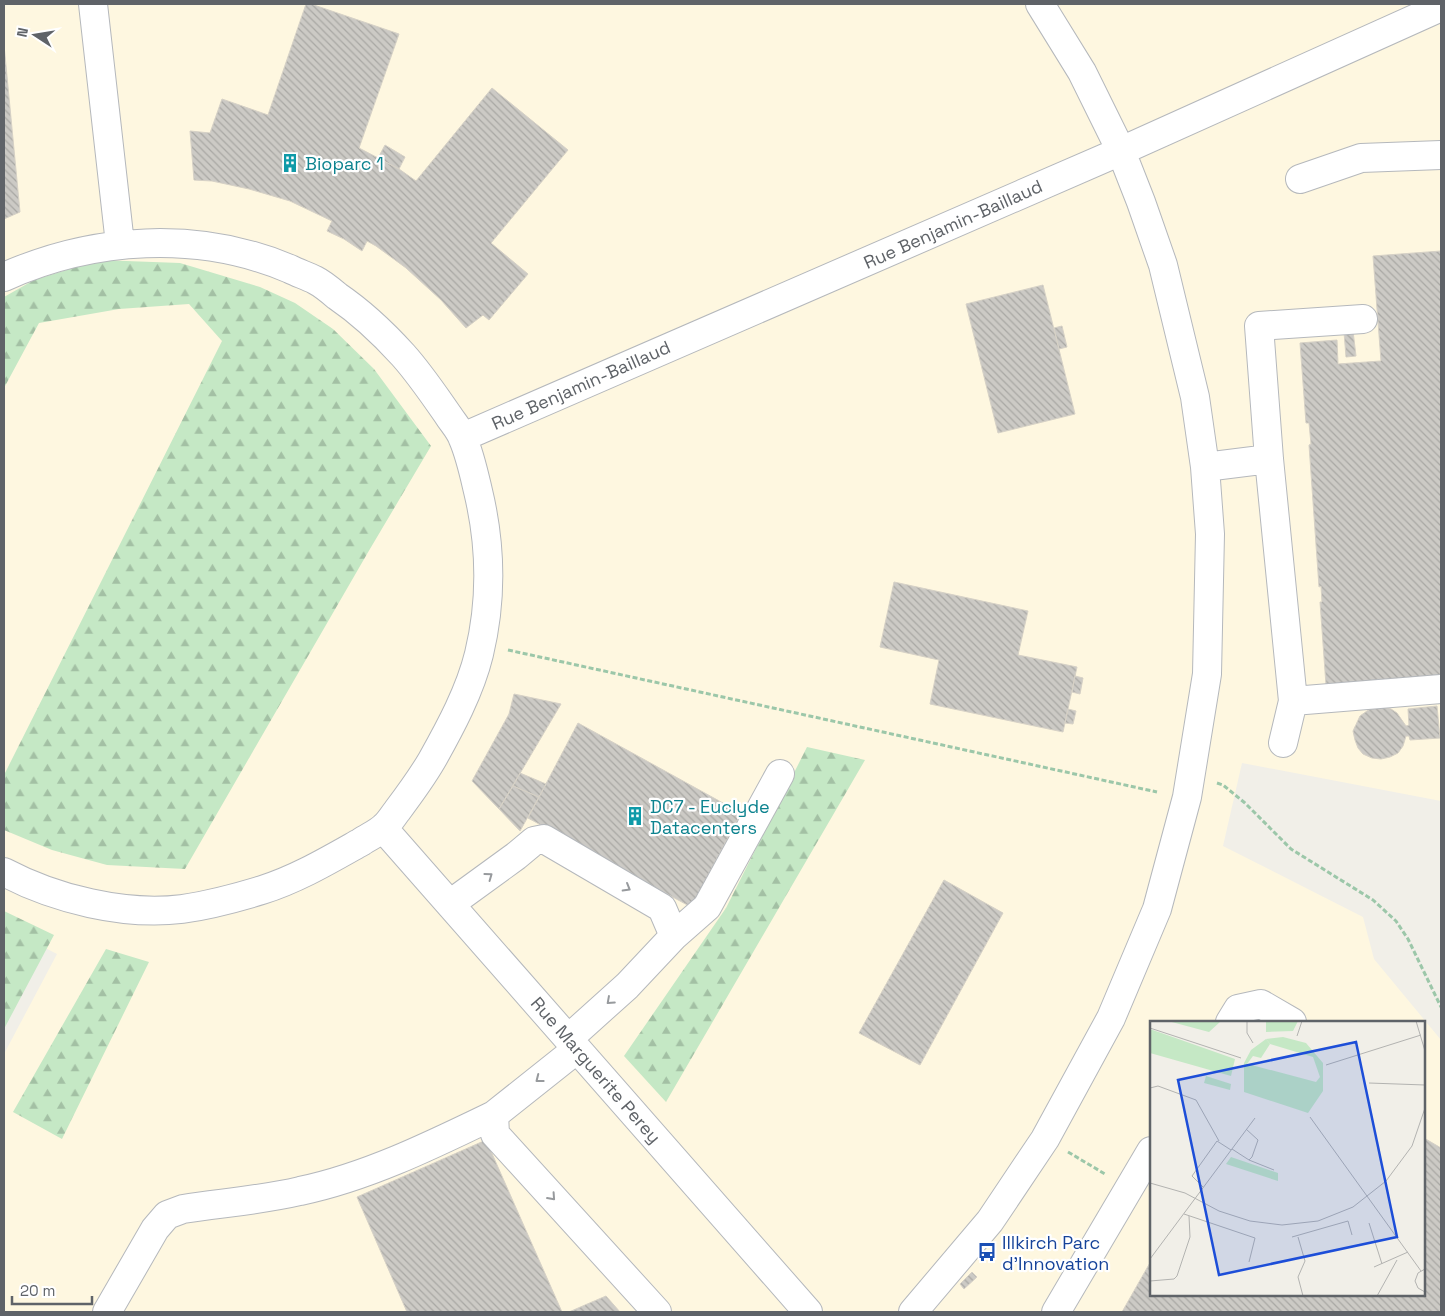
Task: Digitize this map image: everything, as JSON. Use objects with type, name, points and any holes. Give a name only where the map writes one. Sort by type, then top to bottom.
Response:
[{"type":"street","points":[[94,4],[120,244]]},
{"type":"street","points":[[913,1312],[990,1221],[1045,1139],[1111,1018],[1157,908],[1186,797],[1207,674],[1210,534],[1205,466],[1195,397],[1162,265],[1141,202],[1121,151],[1082,72],[1040,4]]},
{"type":"street","name":"Rue Benjamin-Baillaud","points":[[463,437],[1121,151],[1441,6]]},
{"type":"street","points":[[1300,179],[1361,158],[1441,155]]},
{"type":"street","points":[[4,277],[30,265],[64,255],[120,244],[158,242],[195,244],[230,250],[268,260],[316,280],[353,307],[385,335],[414,366],[463,437],[480,500],[487,541],[488,577],[486,611],[478,656],[464,698],[444,740],[419,783],[383,828],[336,856],[275,886],[211,904],[180,909],[146,910],[105,906],[74,900],[45,891],[4,872]]},
{"type":"street","points":[[1283,743],[1294,701],[1269,459],[1259,326],[1363,319]]},
{"type":"street","points":[[1205,466],[1269,459]]},
{"type":"street","points":[[1294,701],[1441,689]]},
{"type":"street","points":[[107,1312],[155,1229],[167,1215],[184,1208],[300,1191],[349,1177],[425,1148],[494,1115],[573,1044],[674,936],[707,907],[780,774]]},
{"type":"street","name":"Rue Marguerite Perey","points":[[383,828],[573,1044],[795,1308]]},
{"type":"street","points":[[450,904],[534,841],[544,839],[662,908],[674,936]]},
{"type":"street","points":[[1231,1021],[1238,1009],[1261,1004],[1290,1021]]},
{"type":"street","points":[[494,1115],[495,1134],[657,1312]]},
{"type":"street","points":[[1056,1312],[1150,1153]]},
{"type":"path","points":[[480,644],[1157,792]]},
{"type":"path","points":[[1191,772],[1222,785],[1245,803],[1292,849],[1373,900],[1396,921],[1408,939],[1441,1007]]},
{"type":"path","points":[[1045,1139],[1129,1188]]},
{"type":"shaded area","points":[[4,4],[1441,4],[1441,801],[1242,763],[1223,846],[1363,917],[1374,959],[1441,1040],[1441,1312],[4,1312],[4,1054],[57,954],[4,927]]},
{"type":"green space","points":[[99,260],[180,263],[260,287],[295,303],[333,329],[374,369],[431,446],[185,869],[107,865],[52,850],[4,830],[4,775],[222,341],[189,304],[119,309],[39,323],[4,388],[4,297],[34,280]]},
{"type":"green space","points":[[807,747],[865,760],[666,1102],[624,1056],[726,908]]},
{"type":"green space","points":[[4,911],[54,935],[4,1029]]},
{"type":"green space","points":[[106,949],[149,962],[62,1139],[13,1112]]},
{"type":"building","name":"Bioparc 1","points":[[306,4],[311,4],[399,34],[359,148],[399,169],[416,181],[492,88],[568,150],[491,243],[528,274],[489,320],[483,315],[466,328],[441,300],[406,268],[376,246],[367,241],[362,251],[327,231],[332,221],[290,201],[249,189],[212,181],[194,180],[190,131],[210,133],[222,99],[268,115]]},
{"type":"building","points":[[4,45],[20,212],[4,219]]},
{"type":"building","points":[[385,145],[405,157],[399,169],[378,158]]},
{"type":"building","points":[[1441,251],[1441,676],[1326,685],[1320,602],[1322,602],[1321,586],[1319,587],[1309,445],[1311,444],[1309,423],[1306,423],[1300,343],[1337,340],[1338,364],[1381,361],[1373,256]]},
{"type":"building","points":[[1043,285],[1075,414],[998,433],[966,304]]},
{"type":"building","points":[[1062,326],[1067,347],[1059,349],[1054,328]]},
{"type":"building","points":[[1353,331],[1356,356],[1346,357],[1344,332]]},
{"type":"building","points":[[894,582],[1028,611],[1018,655],[1077,667],[1063,732],[930,704],[939,660],[880,647]]},
{"type":"building","points":[[1075,676],[1083,678],[1080,694],[1072,692]]},
{"type":"building","points":[[514,694],[561,704],[499,809],[472,781],[509,714]]},
{"type":"building","points":[[1437,706],[1440,738],[1410,740],[1409,736],[1406,736],[1403,746],[1398,753],[1381,759],[1363,754],[1358,748],[1353,731],[1360,716],[1372,708],[1391,709],[1397,713],[1406,726],[1409,725],[1408,709]]},
{"type":"building","points":[[1068,709],[1076,711],[1073,724],[1065,723]]},
{"type":"building","name":"DC7 - Euclyde Datacenters","points":[[578,723],[741,813],[691,907],[528,818]]},
{"type":"building","points":[[520,773],[546,784],[539,797],[513,786]]},
{"type":"building","points":[[513,786],[539,797],[520,831],[499,809]]},
{"type":"building","points":[[944,880],[1003,913],[920,1065],[859,1033]]},
{"type":"building","points":[[1425,1139],[1441,1148],[1441,1312],[1122,1312],[1150,1263],[1150,1296],[1425,1296]]},
{"type":"building","points":[[486,1140],[562,1312],[407,1312],[357,1197]]},
{"type":"building","points":[[972,1272],[977,1277],[964,1289],[960,1284]]},
{"type":"building","points":[[606,1296],[620,1312],[569,1312],[585,1305]]},
{"type":"place","name":"Bioparc 1","points":[[290,163]]},
{"type":"place","name":"DC7 - Euclyde Datacenters","points":[[635,816]]},
{"type":"place","name":"Illkirch Parc d'Innovation","points":[[987,1252]]}]
